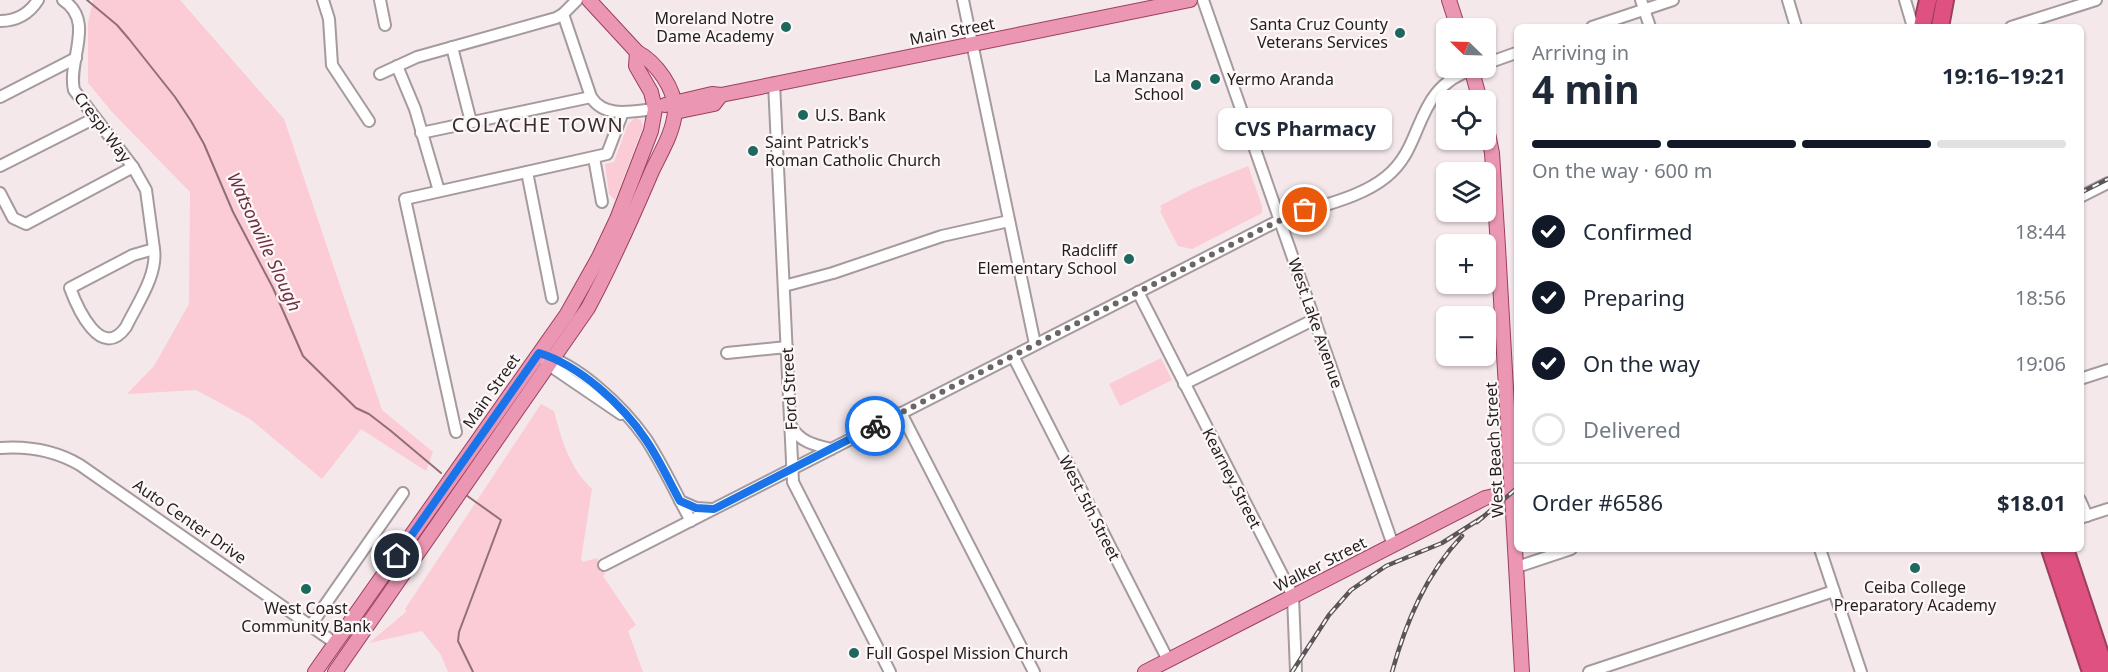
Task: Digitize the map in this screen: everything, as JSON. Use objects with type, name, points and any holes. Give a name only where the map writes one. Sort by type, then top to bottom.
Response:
[{"type":"highway","points":[[1923,24],[1928,0]]},
{"type":"highway","points":[[1941,24],[1945,0]]},
{"type":"highway","points":[[2051,552],[2091,672]]},
{"type":"highway","points":[[2066,552],[2106,672]]},
{"type":"main road","points":[[589,0],[637,52],[645,56],[668,84],[674,107]]},
{"type":"main road","name":"Main Street","points":[[674,107],[712,94],[721,95],[1190,0]]},
{"type":"main road","points":[[1449,0],[1455,18]]},
{"type":"main road","points":[[637,52],[636,66],[651,92],[655,109]]},
{"type":"main road","name":"Main Street","points":[[315,672],[567,314],[608,238],[644,151],[655,109],[714,104],[721,95]]},
{"type":"main road","name":"Main Street","points":[[335,672],[588,308],[612,265],[669,136],[674,107]]},
{"type":"main road","points":[[669,136],[696,107]]},
{"type":"main road","name":"West Beach Street","points":[[1491,150],[1513,462]]},
{"type":"main road","name":"Walker Street","points":[[1145,672],[1485,498],[1514,490]]},
{"type":"main road","name":"West Beach Street","points":[[1517,552],[1522,672]]},
{"type":"main road","name":"Auto Center Drive","points":[[335,643],[348,653]]},
{"type":"street","points":[[0,21],[19,18],[38,0]]},
{"type":"street","name":"Crespi Way","points":[[0,193],[13,218],[19,223],[26,224],[133,166],[74,90],[73,79],[80,31],[74,8],[63,0]]},
{"type":"street","points":[[323,0],[329,19],[332,65],[369,121]]},
{"type":"street","points":[[380,0],[385,25]]},
{"type":"street","points":[[380,74],[417,57],[556,18],[577,0]]},
{"type":"street","points":[[963,0],[1035,344]]},
{"type":"street","name":"West Lake Avenue","points":[[1203,0],[1393,545]]},
{"type":"street","points":[[1599,24],[1642,5],[1673,0]]},
{"type":"street","points":[[1788,0],[1795,24]]},
{"type":"street","points":[[1905,0],[1912,24]]},
{"type":"street","points":[[2021,24],[2097,0]]},
{"type":"street","points":[[1642,5],[1649,24]]},
{"type":"street","points":[[563,14],[594,102],[603,109],[623,112],[655,109]]},
{"type":"street","points":[[452,47],[471,122]]},
{"type":"street","points":[[1496,60],[1514,54]]},
{"type":"street","points":[[0,97],[76,58]]},
{"type":"street","points":[[397,66],[415,109],[439,190]]},
{"type":"street","points":[[604,565],[1280,220],[1364,191],[1398,166],[1406,154],[1421,116],[1431,99],[1454,78]]},
{"type":"street","name":"Ford Street","points":[[774,83],[793,482],[891,672]]},
{"type":"street","points":[[422,134],[591,98]]},
{"type":"street","points":[[456,432],[405,199],[607,154],[623,112]]},
{"type":"street","points":[[0,166],[95,118]]},
{"type":"street","points":[[594,158],[602,202]]},
{"type":"street","points":[[133,166],[147,192],[147,208],[154,249],[155,260],[153,271],[126,327],[119,334],[111,337],[95,333],[88,325],[70,288],[133,255],[154,249]]},
{"type":"street","points":[[527,172],[552,298]]},
{"type":"street","points":[[2084,188],[2108,176]]},
{"type":"street","points":[[2084,195],[2108,183]]},
{"type":"street","points":[[784,286],[833,273],[945,235],[1009,221]]},
{"type":"street","name":"Kearney Street","points":[[1138,292],[1293,596],[1296,672]]},
{"type":"street","points":[[1184,384],[1315,319]]},
{"type":"street","points":[[727,353],[786,347]]},
{"type":"street","points":[[539,353],[607,394],[647,441],[691,521]]},
{"type":"street","name":"West 5th Street","points":[[1012,356],[1168,660]]},
{"type":"street","points":[[2084,378],[2108,370]]},
{"type":"street","points":[[901,413],[1034,672]]},
{"type":"street","points":[[790,424],[797,435],[806,441],[831,449]]},
{"type":"street","name":"Auto Center Drive","points":[[0,448],[28,448],[75,462],[335,643]]},
{"type":"street","points":[[311,625],[403,493]]},
{"type":"street","points":[[680,501],[696,508],[714,509]]},
{"type":"street","points":[[2084,517],[2108,509]]},
{"type":"street","points":[[1517,567],[1562,552]]},
{"type":"street","points":[[1821,552],[1861,672]]},
{"type":"street","points":[[1589,672],[1626,667],[1834,591]]},
{"type":"shaded area","points":[[93,0],[180,0],[284,119],[382,410],[433,452],[426,471],[361,429],[322,479],[250,419],[196,390],[127,394],[154,366],[189,304],[190,192],[113,113],[88,83],[88,23]]},
{"type":"shaded area","points":[[635,118],[641,120],[643,127],[615,200],[609,194],[605,164],[614,162],[628,124]]},
{"type":"shaded area","points":[[1248,166],[1262,206],[1262,213],[1192,249],[1178,246],[1160,211],[1162,209],[1160,206],[1192,189]]},
{"type":"shaded area","points":[[1161,358],[1172,380],[1120,406],[1109,384]]},
{"type":"shaded area","points":[[541,404],[554,411],[563,443],[572,463],[592,489],[581,559],[583,562],[597,558],[605,574],[603,576],[636,625],[628,631],[643,672],[448,672],[441,655],[422,631],[369,643],[406,612],[405,609]]},
{"type":"waterway","name":"Watsonville Slough","points":[[87,0],[117,25],[175,97],[191,121],[204,144],[233,212],[273,288],[303,356],[356,408],[369,414],[441,473]]},
{"type":"waterway","name":"Watsonville Slough","points":[[466,495],[501,520],[459,632],[458,641],[473,672]]},
{"type":"railway","points":[[2084,191],[2108,179]]},
{"type":"railway","points":[[1477,522],[1514,491]]},
{"type":"railway","points":[[1292,672],[1329,615],[1351,590],[1386,566],[1442,543],[1483,517]]},
{"type":"railway","points":[[1392,672],[1419,600],[1438,566],[1462,536]]},
{"type":"way so far","points":[[875,426],[1272,224],[1305,210]]},
{"type":"place","name":"Moreland Notre Dame Academy","points":[[786,27]]},
{"type":"place","name":"Santa Cruz County Veterans Services","points":[[1400,33]]},
{"type":"place","name":"Yermo Aranda","points":[[1215,79]]},
{"type":"place","name":"La Manzana School","points":[[1196,85]]},
{"type":"place","name":"U.S. Bank","points":[[803,115]]},
{"type":"place","name":"Saint Patrick's Roman Catholic Church","points":[[753,151]]},
{"type":"place","name":"CVS Pharmacy","points":[[1305,210]]},
{"type":"place","name":"Radcliff Elementary School","points":[[1129,259]]},
{"type":"place","name":"Ceiba College Preparatory Academy","points":[[1915,568]]},
{"type":"place","name":"West Coast Community Bank","points":[[306,589]]},
{"type":"place","name":"Full Gospel Mission Church","points":[[854,653]]},
{"type":"district","name":"COLACHE TOWN","points":[[538,125]]},
{"type":"route","points":[[397,556],[539,353],[560,361],[613,400],[657,456],[680,501],[696,508],[714,509],[875,426]]}]
